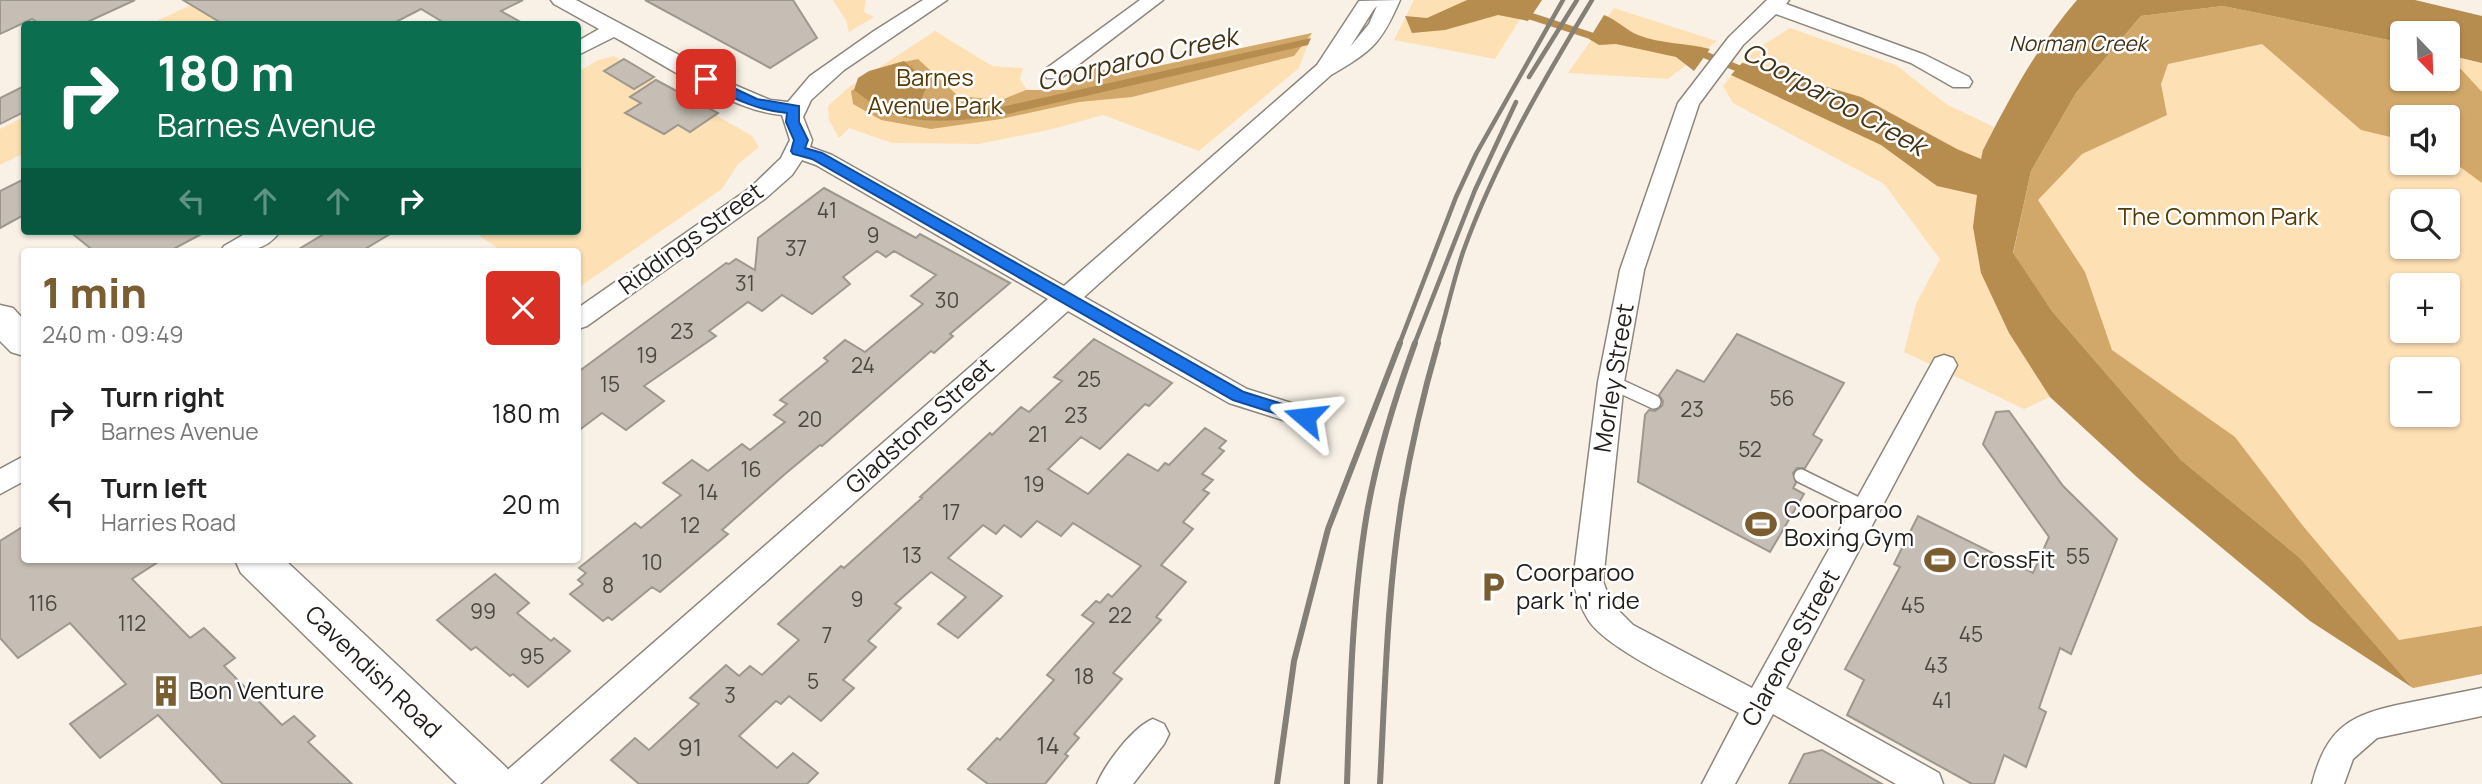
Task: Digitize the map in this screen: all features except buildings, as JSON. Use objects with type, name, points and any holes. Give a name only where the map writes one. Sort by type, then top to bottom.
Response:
[{"type":"main road","points":[[0,318],[21,339]]},
{"type":"main road","name":"Cavendish Road","points":[[259,563],[490,784]]},
{"type":"street","points":[[561,0],[752,102],[766,107],[794,109]]},
{"type":"street","points":[[937,0],[814,85],[794,109],[792,122],[801,140],[798,151],[817,156],[1238,396],[1305,417]]},
{"type":"street","points":[[1054,73],[1153,0]]},
{"type":"street","name":"Gladstone Street","points":[[1324,70],[1366,5],[1373,0]]},
{"type":"street","name":"Gladstone Street","points":[[516,784],[1324,70],[1361,50],[1378,25],[1390,0]]},
{"type":"street","points":[[1776,3],[1918,59],[1961,82]]},
{"type":"street","name":"Morley Street","points":[[1776,3],[1729,50],[1689,103],[1632,270],[1611,382],[1588,581],[1594,601],[1610,624],[1622,634],[1761,700],[1927,784]]},
{"type":"street","points":[[581,47],[612,29]]},
{"type":"street","name":"Riddings Street","points":[[581,318],[758,193],[788,167],[798,151]]},
{"type":"street","points":[[239,248],[261,235]]},
{"type":"street","name":"Clarence Street","points":[[1718,784],[1944,365]]},
{"type":"street","points":[[0,483],[21,469]]},
{"type":"street","points":[[2328,784],[2339,751],[2358,730],[2372,724],[2482,702]]},
{"type":"street","points":[[1112,784],[1153,734]]},
{"type":"lane","points":[[1611,382],[1654,402]]},
{"type":"lane","points":[[1801,476],[1868,509]]},
{"type":"green space","points":[[833,0],[866,0],[864,12],[874,17],[849,32],[846,20]]},
{"type":"green space","points":[[1414,0],[1532,0],[1495,59],[1394,40]]},
{"type":"green space","points":[[191,5],[218,21],[156,21]]},
{"type":"green space","points":[[2223,6],[2390,40],[2390,91],[2460,91],[2460,68],[2482,92],[2482,183],[2460,167],[2460,105],[2390,105],[2390,137],[2361,130],[2262,44],[2168,64],[2161,84],[2167,115],[2082,154],[2038,200],[2085,272],[2112,350],[2235,437],[2303,526],[2399,640],[2482,626],[2482,674],[2413,688],[2300,558],[2181,460],[2052,311],[2013,254],[2031,171],[2076,93],[2141,16]]},
{"type":"green space","points":[[1614,8],[1717,41],[1668,79],[1568,73]]},
{"type":"green space","name":"The Common Park","points":[[2141,16],[2390,42],[2390,91],[2460,91],[2460,58],[2482,63],[2482,674],[2413,688],[2300,558],[2181,460],[2022,205]]},
{"type":"green space","points":[[1790,28],[1896,65],[1946,104],[1994,127],[1983,150],[2009,333],[2050,397],[2024,409],[1904,352],[1916,304],[1940,259],[1884,184],[1733,103],[1723,86],[1750,53]]},
{"type":"green space","name":"Barnes Avenue Park","points":[[935,31],[992,66],[1023,68],[1020,79],[1026,89],[1048,91],[1070,85],[1094,66],[1116,75],[1312,33],[1299,68],[1199,151],[1103,115],[1049,130],[978,144],[892,143],[849,128],[839,138],[829,120],[828,106],[849,87]]},
{"type":"green space","points":[[1312,33],[1294,56],[1132,97],[1079,102],[1001,119],[931,129],[881,120],[853,104],[851,91],[899,63],[918,59],[958,96],[1001,100],[1026,90],[1065,90],[1094,66],[1116,75]]},
{"type":"green space","points":[[614,56],[752,136],[759,147],[738,164],[722,189],[581,286],[581,248],[497,248],[479,235],[581,235],[581,70],[598,60]]},
{"type":"green space","points":[[21,118],[21,154],[0,165],[0,129]]},
{"type":"water","points":[[1467,0],[1542,0],[1528,21],[1498,15],[1445,30],[1412,33],[1405,16],[1427,18]]},
{"type":"water","name":"Norman Creek","points":[[2077,0],[2415,0],[2482,16],[2482,63],[2460,58],[2460,21],[2390,21],[2390,40],[2223,6],[2141,16],[2076,93],[2031,171],[2013,253],[2052,311],[2181,460],[2300,558],[2413,688],[2310,621],[2139,479],[2050,397],[2009,333],[1981,273],[1973,227],[1977,195],[1937,186],[1881,145],[1731,75],[1742,63],[1787,71],[1806,81],[1861,97],[1957,149],[1981,159],[1983,150],[2026,72]]},
{"type":"water","points":[[1604,15],[1647,38],[1710,49],[1694,71],[1676,57],[1616,44],[1599,45],[1589,39]]},
{"type":"water","points":[[1311,38],[1308,45],[986,118],[941,121],[911,119],[881,109],[854,90],[858,78],[869,71],[904,61],[929,82],[922,97],[929,102],[957,109],[997,108]]},
{"type":"waterway","name":"Coorparoo Creek","points":[[1521,13],[1598,38]]},
{"type":"waterway","name":"Coorparoo Creek","points":[[1698,52],[1747,72]]},
{"type":"railway","points":[[1399,345],[1456,197],[1476,154],[1563,0]]},
{"type":"railway","points":[[1529,77],[1577,0]]},
{"type":"railway","points":[[1437,345],[1463,252],[1490,186],[1538,92],[1592,0]]},
{"type":"railway","points":[[1414,345],[1475,190],[1516,102]]},
{"type":"railway","points":[[1277,784],[1294,661],[1328,529],[1400,343]]},
{"type":"railway","points":[[1347,784],[1355,614],[1367,513],[1387,427],[1415,343]]},
{"type":"railway","points":[[1380,784],[1387,642],[1397,535],[1413,441],[1438,343]]},
{"type":"place","name":"Coorparoo Boxing Gym","points":[[1761,524]]},
{"type":"place","name":"CrossFit","points":[[1940,560]]},
{"type":"place","name":"Coorparoo park 'n' ride","points":[[1493,587]]},
{"type":"place","name":"Bon Venture","points":[[166,691]]},
{"type":"route","points":[[706,79],[766,107],[794,109],[792,122],[801,140],[798,151],[817,156],[1238,396],[1305,417]]}]
